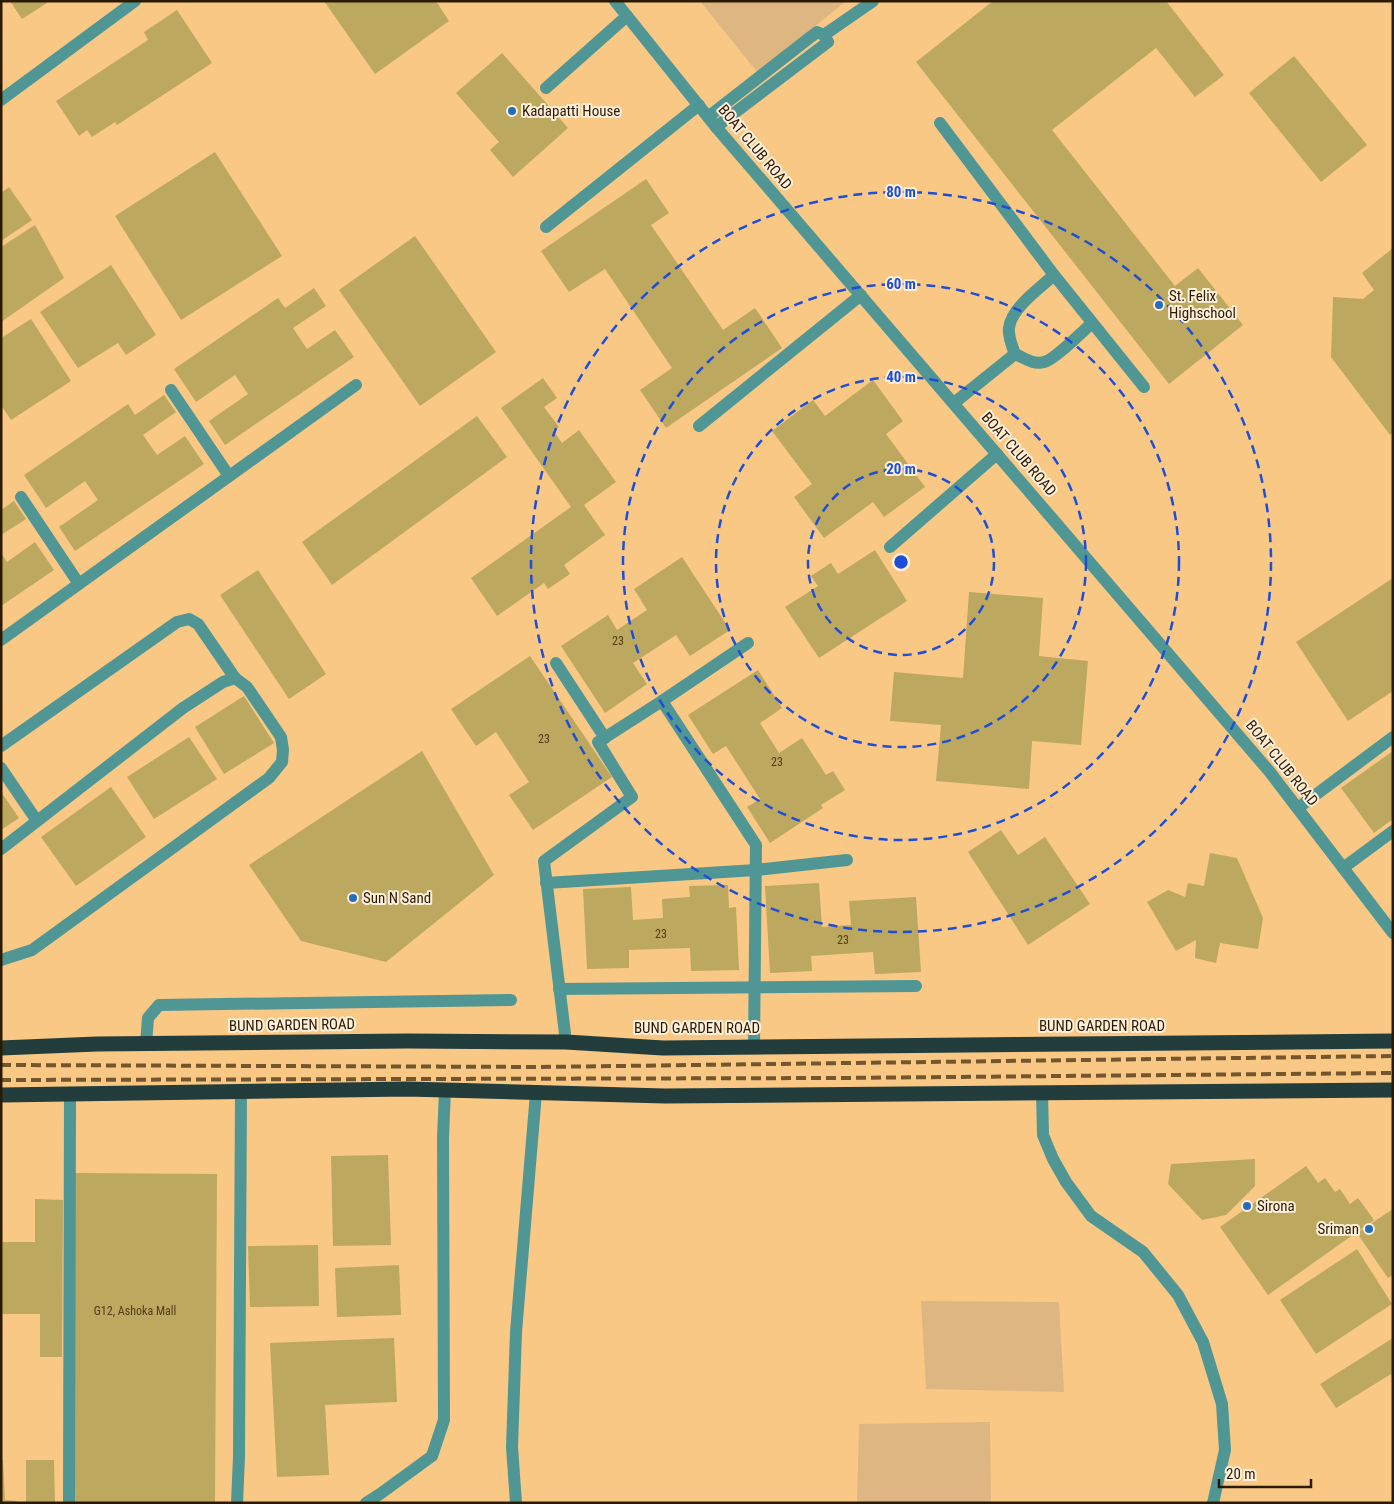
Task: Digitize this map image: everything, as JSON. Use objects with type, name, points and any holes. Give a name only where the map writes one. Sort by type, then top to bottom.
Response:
[{"type":"highway","name":"BUND GARDEN ROAD","points":[[1,1048],[407,1041],[566,1042],[664,1048],[1393,1042]]},
{"type":"highway","points":[[1,1095],[407,1089],[665,1096],[1393,1090]]},
{"type":"street","points":[[1,100],[135,1]]},
{"type":"street","name":"BOAT CLUB ROAD","points":[[615,1],[712,122],[1269,771],[1393,933]]},
{"type":"street","points":[[712,122],[828,42],[824,35],[873,1]]},
{"type":"street","points":[[546,88],[627,16]]},
{"type":"street","points":[[546,227],[699,105]]},
{"type":"street","points":[[940,123],[1054,275],[1144,387]]},
{"type":"street","points":[[1054,275],[1017,309],[1009,327],[1010,342],[1015,354],[1032,362],[1045,362],[1062,350],[1092,323]]},
{"type":"street","points":[[699,426],[861,295]]},
{"type":"street","points":[[954,403],[1015,354]]},
{"type":"street","points":[[1,640],[356,385]]},
{"type":"street","points":[[171,390],[229,476]]},
{"type":"street","points":[[890,547],[997,454]]},
{"type":"street","points":[[21,497],[79,584]]},
{"type":"street","points":[[1,746],[177,622],[189,619],[198,624],[235,678],[247,687],[281,737],[283,750],[282,762],[269,778],[32,950],[1,960]]},
{"type":"street","points":[[566,1042],[544,861],[632,797],[598,742],[748,643]]},
{"type":"street","points":[[556,662],[605,738]]},
{"type":"street","points":[[1,849],[183,708],[223,682],[235,678]]},
{"type":"street","points":[[662,701],[756,845],[754,1046]]},
{"type":"street","points":[[1298,808],[1393,737]]},
{"type":"street","points":[[1,768],[37,820]]},
{"type":"street","points":[[1343,868],[1393,831]]},
{"type":"street","points":[[546,883],[756,870],[847,860]]},
{"type":"street","points":[[559,989],[916,986]]},
{"type":"street","points":[[146,1044],[148,1018],[159,1005],[511,1000]]},
{"type":"street","points":[[366,1503],[432,1456],[444,1420],[445,1090]]},
{"type":"street","points":[[237,1503],[241,1091]]},
{"type":"street","points":[[516,1503],[512,1446],[516,1332],[536,1093]]},
{"type":"street","points":[[1042,1093],[1043,1135],[1053,1159],[1066,1182],[1091,1216],[1143,1252],[1178,1295],[1203,1342],[1222,1404],[1225,1450],[1213,1503]]},
{"type":"street","points":[[69,1503],[70,1094]]},
{"type":"shaded area","points":[[700,1],[846,1],[758,73]]},
{"type":"shaded area","points":[[921,1301],[1059,1302],[1064,1392],[926,1389]]},
{"type":"shaded area","points":[[990,1422],[991,1503],[857,1503],[859,1424]]},
{"type":"building","points":[[10,1],[50,1],[22,19]]},
{"type":"building","points":[[324,1],[436,1],[449,21],[375,74]]},
{"type":"building","points":[[993,1],[1166,1],[1224,75],[1195,97],[1156,48],[1052,130],[1175,286],[1198,268],[1243,325],[1169,384],[916,62]]},
{"type":"building","points":[[177,10],[212,63],[117,125],[115,122],[92,137],[87,130],[79,136],[56,101],[148,40],[144,32]]},
{"type":"building","name":"Kadapatti House","points":[[502,53],[568,128],[513,177],[490,150],[499,142],[456,93]]},
{"type":"building","points":[[1294,56],[1367,145],[1321,182],[1249,93]]},
{"type":"building","points":[[215,152],[282,256],[181,320],[115,216]]},
{"type":"building","points":[[646,179],[669,213],[651,225],[723,330],[755,308],[782,348],[666,428],[640,390],[672,368],[605,269],[569,292],[541,251]]},
{"type":"building","points":[[9,187],[32,220],[1,241],[1,190],[2,192]]},
{"type":"building","points":[[35,225],[64,278],[1,322],[1,247]]},
{"type":"building","points":[[415,236],[496,352],[420,406],[339,290]]},
{"type":"building","points":[[1393,248],[1393,432],[1390,435],[1331,357],[1333,297],[1363,299],[1374,290],[1362,273]]},
{"type":"building","points":[[111,265],[156,335],[126,355],[118,343],[78,368],[40,312]]},
{"type":"building","points":[[314,288],[326,306],[293,328],[307,349],[335,330],[354,357],[225,445],[209,421],[248,394],[235,375],[196,402],[174,369],[278,298],[285,308]]},
{"type":"building","points":[[31,319],[71,381],[11,420],[1,405],[1,338]]},
{"type":"building","points":[[543,378],[557,398],[544,407],[559,427],[553,430],[562,443],[579,430],[616,482],[584,505],[605,535],[564,565],[570,574],[548,589],[544,583],[497,616],[471,578],[571,507],[501,408]]},
{"type":"building","points":[[873,380],[903,421],[886,434],[925,487],[884,517],[873,502],[824,538],[794,497],[812,484],[772,431],[813,400],[825,416]]},
{"type":"building","points":[[164,395],[176,412],[143,435],[157,455],[185,436],[204,464],[75,551],[59,527],[98,500],[85,481],[46,508],[24,475],[128,404],[135,415]]},
{"type":"building","points":[[477,416],[507,457],[332,585],[302,542]]},
{"type":"building","points":[[14,501],[26,519],[1,535],[1,510]]},
{"type":"building","points":[[35,542],[54,570],[1,606],[1,553],[7,562]]},
{"type":"building","points":[[875,550],[907,601],[819,658],[785,607],[818,586],[811,576],[831,563],[838,574]]},
{"type":"building","points":[[682,557],[730,630],[690,656],[676,635],[633,663],[647,684],[605,713],[561,646],[608,615],[617,630],[647,610],[634,589]]},
{"type":"building","points":[[258,570],[326,674],[289,699],[220,595]]},
{"type":"building","points":[[1393,578],[1393,691],[1348,721],[1296,642]]},
{"type":"building","points":[[969,592],[1043,598],[1039,656],[1088,661],[1081,745],[1032,741],[1029,789],[936,781],[941,725],[890,721],[894,672],[963,678]]},
{"type":"building","points":[[530,656],[612,777],[533,830],[509,795],[529,782],[496,732],[476,746],[451,709]]},
{"type":"building","points":[[758,670],[782,708],[760,723],[779,753],[802,738],[826,775],[833,771],[845,790],[821,805],[823,808],[770,843],[747,807],[760,799],[726,746],[713,754],[688,715]]},
{"type":"building","points":[[244,696],[274,743],[224,774],[195,727]]},
{"type":"building","points":[[189,737],[217,779],[154,819],[127,777]]},
{"type":"building","points":[[422,751],[494,875],[386,962],[301,941],[249,865]]},
{"type":"building","points":[[1393,751],[1393,819],[1374,833],[1341,788]]},
{"type":"building","points":[[111,787],[146,837],[76,886],[41,837]]},
{"type":"building","points":[[1,792],[19,818],[1,830]]},
{"type":"building","points":[[1001,830],[1018,855],[1045,837],[1090,904],[1028,945],[968,852]]},
{"type":"building","points":[[1210,853],[1237,858],[1263,918],[1258,949],[1220,943],[1216,963],[1195,958],[1196,940],[1176,951],[1147,902],[1168,890],[1185,897],[1188,883],[1204,886]]},
{"type":"building","points":[[819,883],[822,927],[851,925],[849,901],[916,897],[921,972],[875,974],[873,952],[811,956],[812,971],[770,973],[765,886]]},
{"type":"building","points":[[728,885],[729,908],[736,907],[739,970],[691,971],[690,948],[629,950],[629,968],[587,969],[583,889],[631,887],[633,920],[663,918],[662,899],[690,897],[689,886]]},
{"type":"building","points":[[388,1155],[391,1245],[333,1246],[331,1156]]},
{"type":"building","points":[[1255,1159],[1255,1186],[1226,1215],[1202,1220],[1168,1184],[1171,1164]]},
{"type":"building","points":[[1306,1166],[1318,1183],[1325,1178],[1335,1192],[1340,1189],[1350,1204],[1358,1198],[1374,1220],[1268,1295],[1220,1227]]},
{"type":"building","points":[[73,1173],[217,1174],[215,1503],[71,1503]]},
{"type":"building","points":[[35,1199],[63,1200],[62,1357],[40,1357],[40,1314],[1,1314],[1,1242],[35,1242]]},
{"type":"building","points":[[1393,1209],[1393,1275],[1388,1278],[1357,1233]]},
{"type":"building","points":[[318,1245],[319,1306],[250,1307],[248,1246]]},
{"type":"building","points":[[1357,1249],[1392,1304],[1316,1354],[1280,1300]]},
{"type":"building","points":[[399,1265],[401,1315],[337,1317],[335,1268]]},
{"type":"building","points":[[394,1338],[397,1402],[325,1405],[329,1475],[277,1477],[270,1343]]},
{"type":"building","points":[[1393,1338],[1393,1376],[1391,1374],[1336,1408],[1320,1384]]},
{"type":"building","points":[[1,1460],[3,1460],[5,1500],[17,1501],[17,1503],[1,1503]]},
{"type":"building","points":[[26,1460],[54,1460],[55,1503],[26,1503]]},
{"type":"railway","points":[[1,1065],[540,1067],[1393,1056]]},
{"type":"railway","points":[[1,1080],[839,1078],[1393,1073]]},
{"type":"place","name":"Kadapatti House","points":[[512,111]]},
{"type":"place","name":"St. Felix Highschool","points":[[1159,305]]},
{"type":"place","name":"Sun N Sand","points":[[353,898]]},
{"type":"place","name":"Sirona","points":[[1247,1206]]},
{"type":"place","name":"Sriman","points":[[1369,1229]]}]
